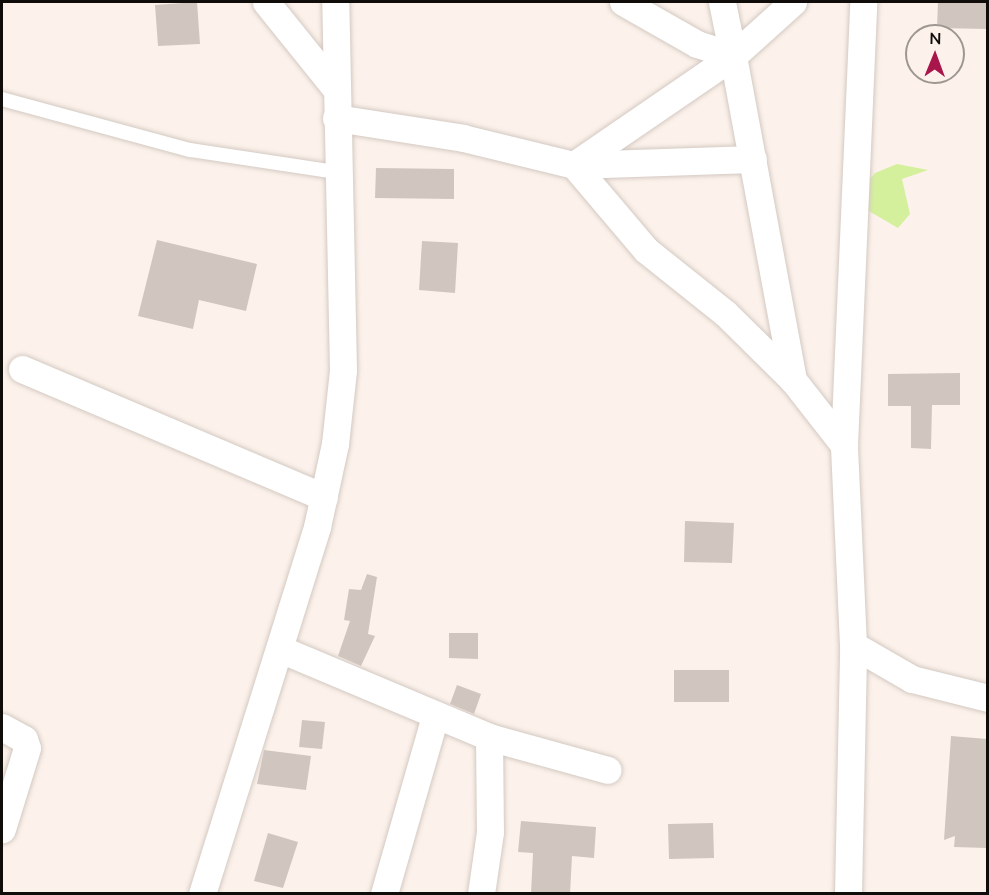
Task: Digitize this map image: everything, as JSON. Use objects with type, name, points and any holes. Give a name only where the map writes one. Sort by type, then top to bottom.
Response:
[{"type":"street","points":[[266,2],[336,90]]},
{"type":"street","points":[[202,894],[280,649],[324,497],[343,370],[336,172],[335,2]]},
{"type":"street","points":[[623,2],[697,44],[734,56]]},
{"type":"street","points":[[722,2],[734,56],[793,380]]},
{"type":"street","points":[[574,165],[734,56],[793,2]]},
{"type":"street","points":[[848,894],[853,645],[844,445],[863,2]]},
{"type":"street","points":[[336,118],[463,138],[574,165],[753,159]]},
{"type":"street","points":[[574,165],[646,250],[725,313],[793,380],[844,445]]},
{"type":"street","points":[[22,369],[324,497]]},
{"type":"street","points":[[853,645],[912,679],[987,698]]},
{"type":"street","points":[[280,649],[489,737],[608,770]]},
{"type":"street","points":[[384,894],[435,716]]},
{"type":"street","points":[[2,727],[24,739],[27,748],[2,829]]},
{"type":"street","points":[[481,894],[490,832],[489,737]]},
{"type":"lane","points":[[2,99],[190,150],[336,172]]},
{"type":"green space","points":[[897,164],[928,170],[902,179],[910,214],[898,228],[867,210],[861,189],[875,173]]},
{"type":"building","points":[[197,2],[200,44],[158,46],[155,5]]},
{"type":"building","points":[[938,2],[987,2],[987,29],[965,29],[965,24],[937,24]]},
{"type":"building","points":[[376,168],[454,169],[454,199],[375,198]]},
{"type":"building","points":[[157,240],[257,264],[246,311],[199,300],[193,329],[138,316]]},
{"type":"building","points":[[422,241],[458,243],[455,293],[419,290]]},
{"type":"building","points":[[960,373],[960,405],[932,405],[931,449],[911,448],[911,406],[888,406],[888,374]]},
{"type":"building","points":[[685,521],[734,523],[732,563],[684,562]]},
{"type":"building","points":[[367,574],[377,577],[368,634],[375,636],[361,666],[338,656],[350,621],[344,620],[349,589],[361,590]]},
{"type":"building","points":[[449,633],[478,633],[478,659],[449,658]]},
{"type":"building","points":[[674,670],[729,670],[729,702],[674,702]]},
{"type":"building","points":[[457,685],[481,694],[474,714],[450,704]]},
{"type":"building","points":[[302,720],[325,722],[322,749],[299,747]]},
{"type":"building","points":[[951,736],[987,739],[987,848],[954,847],[955,836],[944,840]]},
{"type":"building","points":[[264,750],[311,756],[306,790],[257,784]]},
{"type":"building","points":[[521,821],[596,827],[594,858],[572,856],[570,894],[531,894],[533,853],[518,852]]},
{"type":"building","points":[[713,823],[714,858],[669,859],[668,824]]},
{"type":"building","points":[[268,833],[298,842],[283,888],[254,881]]}]
